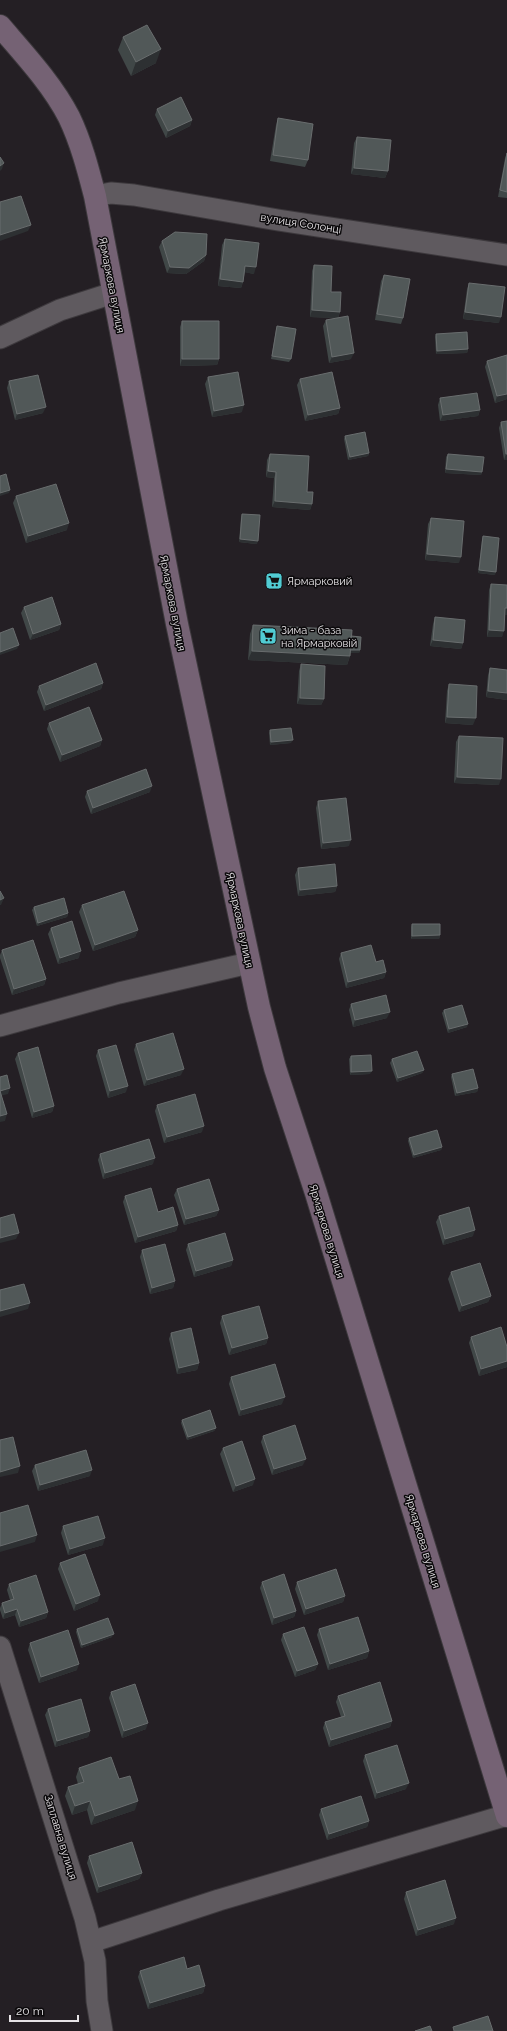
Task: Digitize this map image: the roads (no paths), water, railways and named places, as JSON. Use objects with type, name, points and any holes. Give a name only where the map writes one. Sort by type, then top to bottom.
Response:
[{"type":"main road","name":"Ярмаркова вулиця","points":[[0,26],[43,79],[68,116],[82,150],[95,196],[177,624],[259,1007],[278,1075],[501,1775],[507,1816]]},
{"type":"street","name":"вулиця Солонці","points":[[95,196],[111,193],[134,195],[278,220],[507,255]]},
{"type":"street","points":[[0,338],[60,310],[114,293]]},
{"type":"street","points":[[0,1026],[119,993],[249,963]]},
{"type":"street","name":"Заплавна вулиця","points":[[0,1647],[64,1845],[91,1942],[95,1960],[97,2001],[102,2031]]},
{"type":"street","points":[[91,1942],[220,1900],[507,1816]]},
{"type":"place","name":"Ярмарковий","points":[[274,581]]},
{"type":"place","name":"Зима - база на Ярмарковій","points":[[268,636]]}]
